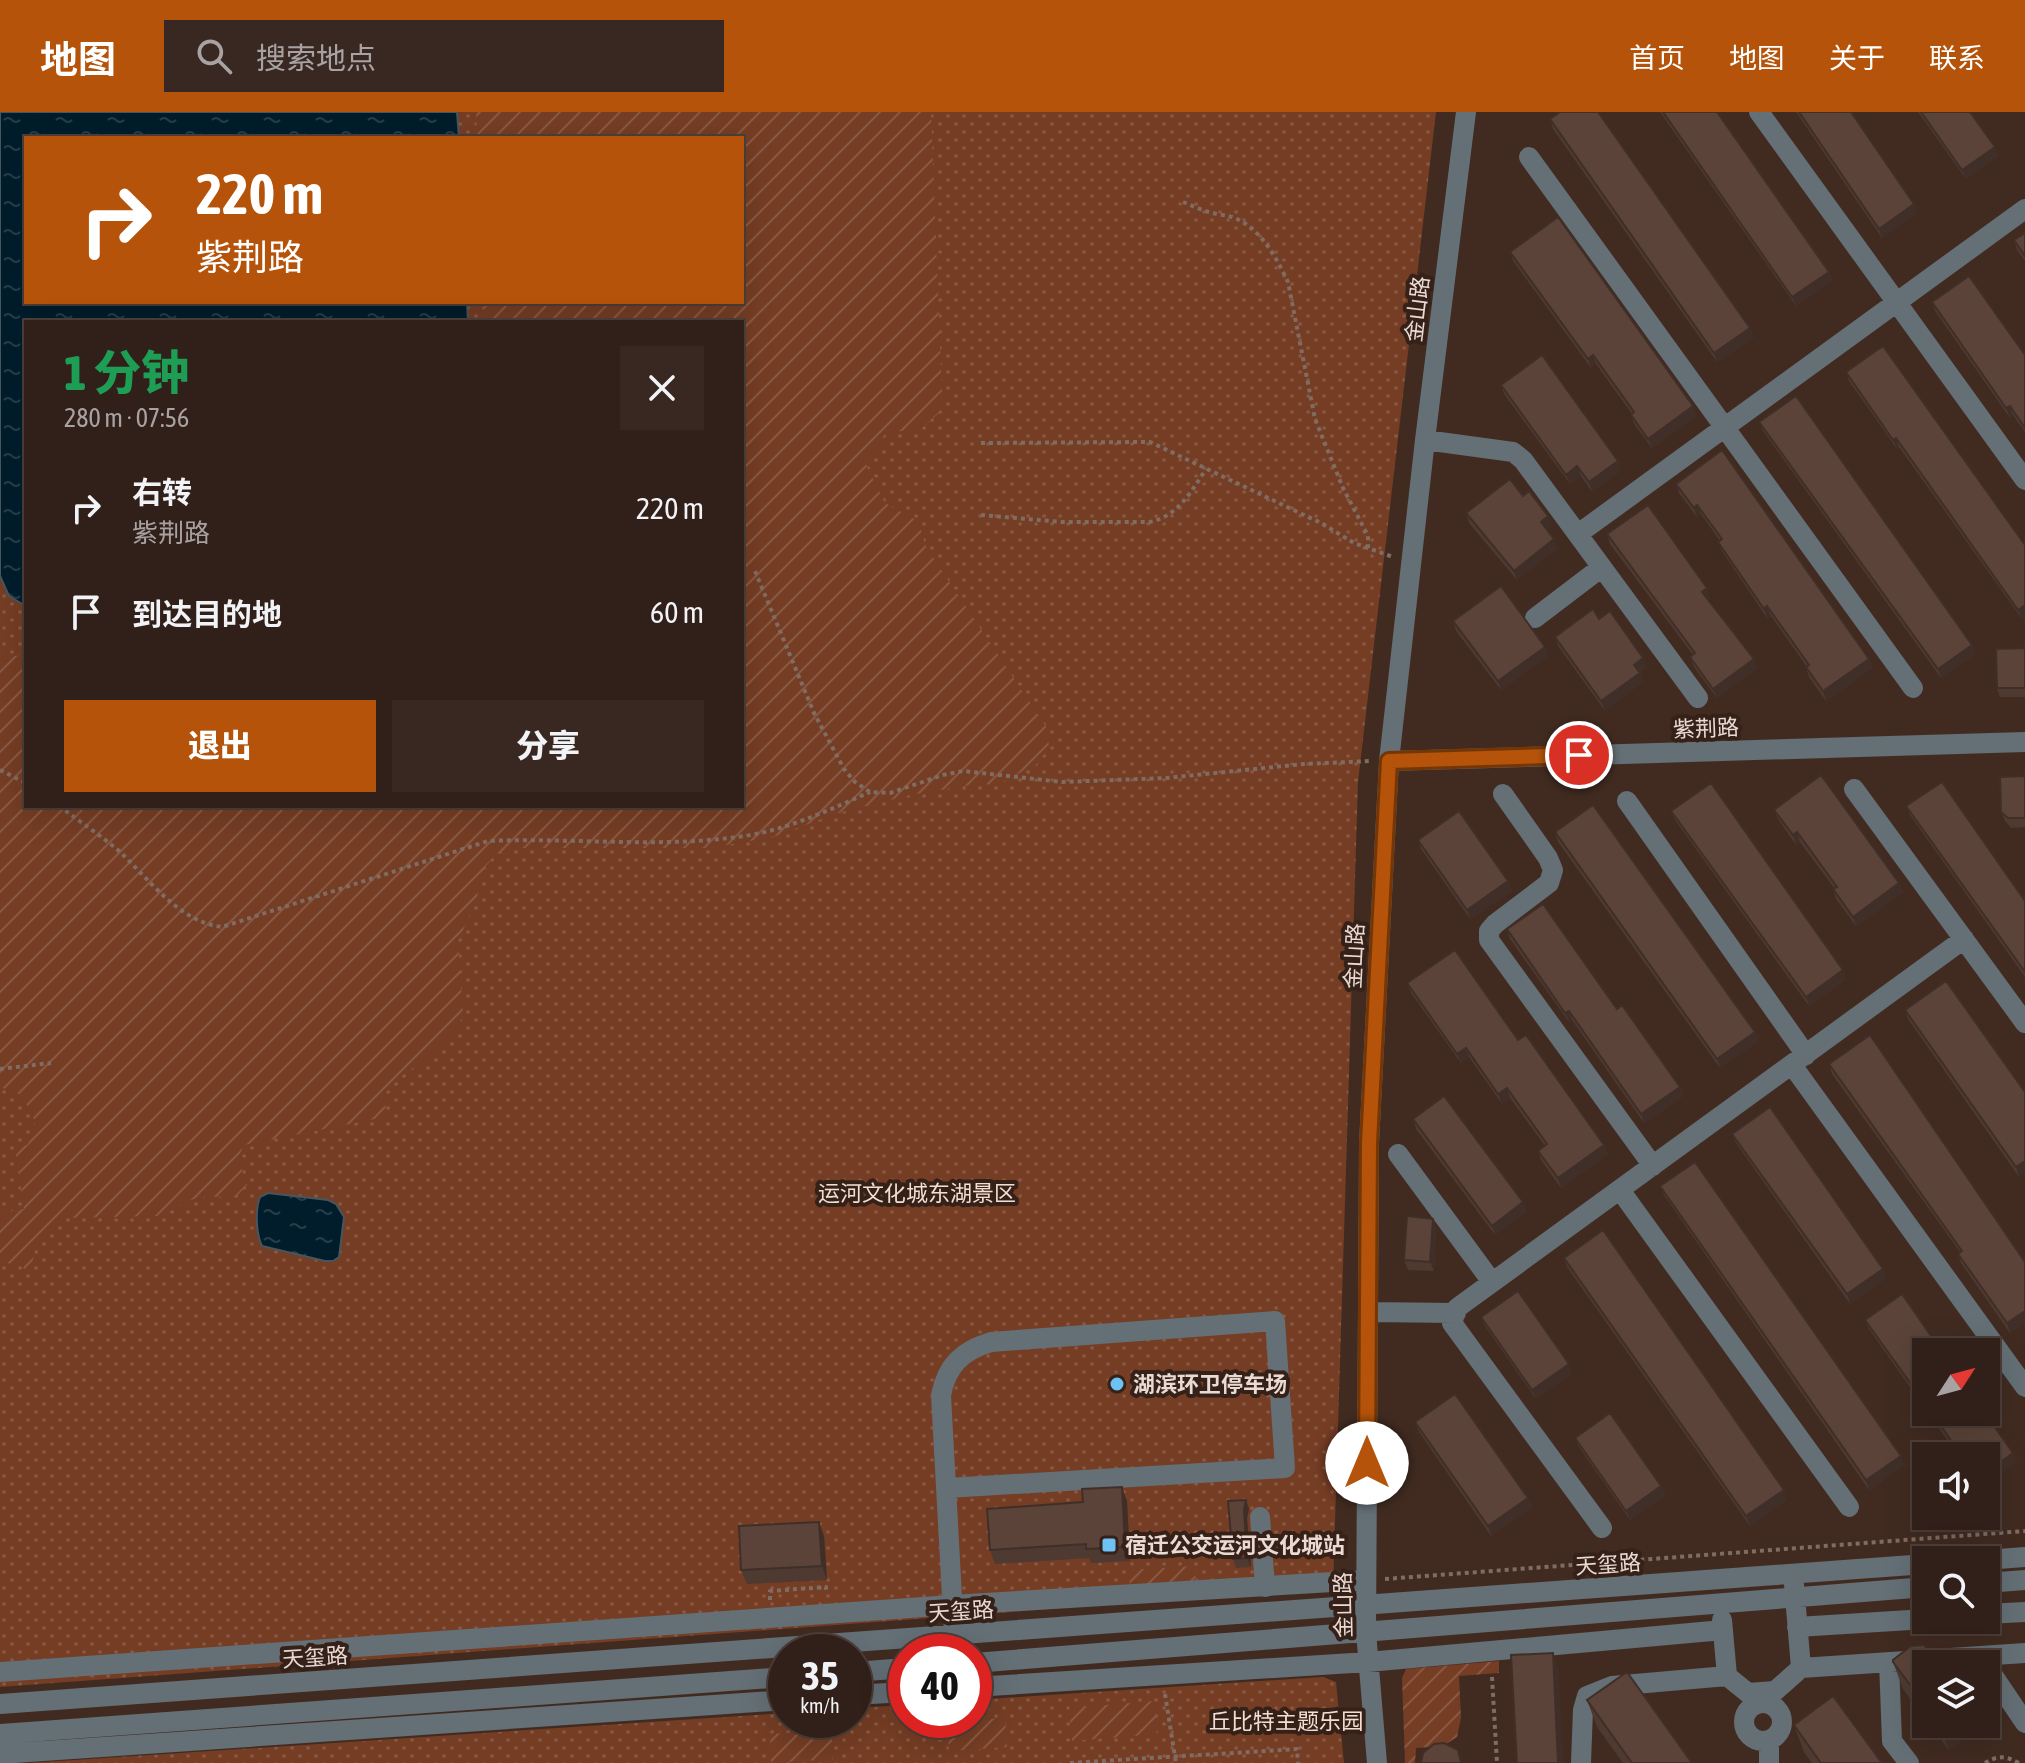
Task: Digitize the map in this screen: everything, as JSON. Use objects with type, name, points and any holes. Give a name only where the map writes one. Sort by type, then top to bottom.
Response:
[{"type":"street","name":"金山路","points":[[1377,1763],[1366,1632],[1369,1143],[1389,761],[1425,440],[1468,112]]},
{"type":"street","points":[[1759,112],[2025,480]]},
{"type":"street","points":[[1529,157],[1913,688]]},
{"type":"street","points":[[1578,534],[2025,209]]},
{"type":"street","points":[[1425,440],[1513,452],[1523,460],[1698,698]]},
{"type":"street","points":[[1535,618],[1602,567]]},
{"type":"street","name":"紫荆路","points":[[1389,761],[2025,742]]},
{"type":"street","points":[[1854,789],[2025,1023]]},
{"type":"street","points":[[1503,794],[1548,858],[1553,870],[1549,883],[1495,924],[1489,931],[1489,940],[1653,1166]]},
{"type":"street","points":[[1627,801],[1799,1060],[2025,1387]]},
{"type":"street","points":[[1602,1528],[1452,1323],[1457,1308],[1964,939]]},
{"type":"street","points":[[1398,1154],[1492,1282]]},
{"type":"street","points":[[1620,1190],[1849,1507]]},
{"type":"street","points":[[1368,1312],[1456,1313]]},
{"type":"street","points":[[947,1488],[1285,1468],[1275,1321],[991,1342],[975,1347],[954,1361],[943,1382],[941,1395],[953,1634]]},
{"type":"street","points":[[1260,1517],[1265,1587]]},
{"type":"street","points":[[2000,1559],[2025,1557]]},
{"type":"street","name":"天玺路","points":[[992,1638],[1051,1629],[1912,1565]]},
{"type":"street","points":[[1793,1575],[1801,1668]]},
{"type":"street","points":[[0,1672],[952,1605],[1366,1580]]},
{"type":"street","points":[[1719,1580],[1727,1676]]},
{"type":"street","points":[[2000,1582],[2025,1580]]},
{"type":"street","points":[[992,1662],[1912,1588]]},
{"type":"street","points":[[2000,1613],[2025,1612]]},
{"type":"street","points":[[1797,1627],[1912,1620]]},
{"type":"street","points":[[635,1628],[642,1710]]},
{"type":"street","points":[[1051,1629],[1056,1681]]},
{"type":"street","points":[[992,1686],[1368,1662],[1723,1630]]},
{"type":"street","name":"天玺路","points":[[0,1704],[637,1659],[888,1647]]},
{"type":"street","points":[[2000,1658],[2025,1653]]},
{"type":"street","points":[[1889,1662],[1892,1741],[1909,1763]]},
{"type":"street","points":[[1581,1763],[1583,1710],[1587,1696],[1612,1686],[1727,1676],[1748,1693],[1762,1697],[1778,1710],[1782,1721],[1779,1733],[1769,1740],[1756,1739],[1746,1731],[1747,1712],[1762,1697],[1775,1691],[1801,1668],[1912,1662]]},
{"type":"street","points":[[0,1734],[768,1678]]},
{"type":"street","points":[[2000,1686],[2025,1723]]},
{"type":"street","points":[[0,1754],[768,1701]]},
{"type":"street","points":[[1769,1740],[1769,1763]]},
{"type":"path","points":[[1183,202],[1210,213],[1232,217],[1249,227],[1262,239],[1282,270],[1291,297],[1315,419],[1337,476],[1368,536],[1368,548]]},
{"type":"path","points":[[981,443],[1150,442],[1321,523],[1354,543],[1411,564]]},
{"type":"path","points":[[981,515],[1062,522],[1162,519],[1187,498],[1206,469]]},
{"type":"path","points":[[755,571],[814,713],[844,769],[855,782],[870,792]]},
{"type":"path","points":[[62,808],[117,850],[190,917],[206,925],[222,927],[488,841],[670,841],[757,833],[826,811],[870,792],[890,793],[963,771],[1062,782],[1166,778],[1291,764],[1389,761]]},
{"type":"path","points":[[0,770],[24,782]]},
{"type":"path","points":[[0,1069],[51,1063]]},
{"type":"path","points":[[1366,1580],[2025,1531]]},
{"type":"path","points":[[1163,1674],[1176,1763]]},
{"type":"path","points":[[1492,1677],[1497,1763]]},
{"type":"path","points":[[1070,1763],[1297,1749],[1298,1763]]},
{"type":"path","points":[[1985,1763],[1992,1758],[2006,1756],[2019,1763],[2025,1759]]},
{"type":"green space","name":"运河文化城东湖景区","points":[[0,112],[1436,112],[1358,782],[1333,1588],[0,1687]]},
{"type":"green space","points":[[476,112],[931,112],[942,393],[940,412],[920,430],[886,432],[866,465],[885,503],[918,521],[926,547],[1047,728],[1049,747],[1037,764],[999,784],[971,785],[910,795],[838,813],[773,837],[709,848],[510,848],[496,854],[485,867],[475,904],[458,941],[463,1016],[454,1034],[432,1056],[402,1075],[386,1092],[385,1117],[244,1145],[238,1158],[247,1185],[236,1197],[197,1198],[156,1216],[65,1218],[47,1230],[35,1250],[30,1273],[19,1265],[0,1262],[0,1213],[24,1209],[15,1147],[27,1145],[35,1125],[32,1113],[19,1094],[0,1087],[0,655],[24,656],[24,808],[744,808],[744,320],[484,320],[483,304],[744,304],[744,136],[477,136]]},
{"type":"green space","points":[[1195,1566],[1196,1585],[1130,1589],[1129,1570]]},
{"type":"green space","points":[[1499,1661],[1499,1673],[1459,1676],[1461,1718],[1457,1737],[1443,1746],[1416,1748],[1415,1763],[1405,1763],[1402,1678],[1406,1669]]},
{"type":"green space","name":"丘比特主题乐园","points":[[1323,1677],[1336,1682],[1344,1763],[29,1763],[768,1714],[768,1738],[872,1738],[872,1707],[888,1706],[888,1738],[992,1738],[992,1699]]},
{"type":"green space","points":[[1154,1701],[1157,1734],[1072,1741],[1069,1708]]},
{"type":"green space","points":[[1005,1718],[1007,1747],[949,1751],[948,1738],[992,1738],[992,1719]]},
{"type":"green space","points":[[770,1738],[832,1738],[833,1759],[771,1763]]},
{"type":"water","points":[[0,112],[457,112],[459,136],[24,136],[24,304],[467,304],[468,320],[24,320],[24,605],[9,596],[0,576]]},
{"type":"water","points":[[268,1193],[328,1200],[336,1204],[344,1217],[339,1257],[325,1261],[262,1246],[257,1229],[257,1208],[260,1197]]},
{"type":"building","points":[[1560,112],[1598,112],[1750,328],[1714,353],[1550,119]]},
{"type":"building","points":[[1663,112],[1717,112],[1829,272],[1792,297]]},
{"type":"building","points":[[1799,112],[1851,112],[1914,204],[1879,229]]},
{"type":"building","points":[[1921,112],[1970,112],[1995,147],[1962,170]]},
{"type":"building","points":[[1558,217],[1693,406],[1648,439],[1631,415],[1634,412],[1593,355],[1588,359],[1510,252]]},
{"type":"building","points":[[2025,233],[2025,256],[2014,240]]},
{"type":"building","points":[[1969,276],[2025,355],[2025,428],[2010,406],[2006,408],[1932,302]]},
{"type":"building","points":[[1883,346],[2025,545],[2025,605],[2018,610],[1846,372]]},
{"type":"building","points":[[1542,355],[1618,461],[1589,482],[1577,466],[1566,475],[1501,385]]},
{"type":"building","points":[[1796,396],[1972,645],[1938,669],[1759,422]]},
{"type":"building","points":[[1722,450],[1869,659],[1823,691],[1806,667],[1809,665],[1767,606],[1764,609],[1718,542],[1722,539],[1697,505],[1694,508],[1676,484]]},
{"type":"building","points":[[1510,479],[1523,496],[1529,491],[1548,516],[1541,522],[1554,539],[1514,571],[1466,513]]},
{"type":"building","points":[[1648,505],[1707,588],[1702,592],[1754,659],[1713,689],[1690,657],[1695,653],[1607,534]]},
{"type":"building","points":[[1501,586],[1545,647],[1498,681],[1453,621]]},
{"type":"building","points":[[1593,609],[1599,619],[1610,611],[1643,658],[1634,665],[1640,673],[1601,701],[1555,637]]},
{"type":"building","points":[[2025,648],[2025,688],[1997,688],[1996,649]]},
{"type":"building","points":[[1821,775],[1899,883],[1853,917],[1833,889],[1837,887],[1797,832],[1793,835],[1774,810]]},
{"type":"building","points":[[2025,776],[2025,818],[2008,818],[2001,812],[2000,777]]},
{"type":"building","points":[[1942,782],[2025,901],[2025,972],[1906,806]]},
{"type":"building","points":[[1711,783],[1843,970],[1806,997],[1671,811]]},
{"type":"building","points":[[1593,805],[1755,1032],[1717,1059],[1555,832]]},
{"type":"building","points":[[1459,811],[1508,881],[1467,910],[1418,840]]},
{"type":"building","points":[[1543,904],[1617,1009],[1622,1005],[1680,1087],[1641,1114],[1507,929]]},
{"type":"building","points":[[1455,950],[1518,1040],[1526,1035],[1604,1145],[1558,1178],[1538,1151],[1547,1144],[1507,1088],[1498,1094],[1466,1048],[1457,1054],[1407,983]]},
{"type":"building","points":[[1946,981],[2025,1092],[2025,1161],[2016,1167],[1905,1010]]},
{"type":"building","points":[[1870,1035],[2025,1262],[2025,1311],[2007,1323],[1958,1254],[1962,1251],[1829,1064]]},
{"type":"building","points":[[1444,1096],[1523,1202],[1492,1226],[1413,1119]]},
{"type":"building","points":[[1770,1107],[1883,1269],[1847,1294],[1732,1134]]},
{"type":"building","points":[[1695,1162],[1901,1456],[1866,1480],[1660,1186]]},
{"type":"building","points":[[1407,1216],[1433,1219],[1430,1262],[1404,1260]]},
{"type":"building","points":[[1603,1230],[1784,1490],[1746,1516],[1564,1258]]},
{"type":"building","points":[[1518,1291],[1569,1364],[1532,1390],[1481,1317]]},
{"type":"building","points":[[1902,1294],[1932,1338],[1912,1338],[1912,1385],[1865,1320]]},
{"type":"building","points":[[1455,1394],[1528,1498],[1488,1526],[1415,1422]]},
{"type":"building","points":[[1610,1413],[1661,1486],[1626,1511],[1575,1438]]},
{"type":"building","points":[[1941,1426],[1994,1426],[2013,1453],[2000,1463],[2000,1442],[1952,1442]]},
{"type":"building","points":[[1122,1487],[1125,1547],[1086,1549],[1086,1544],[990,1550],[987,1509],[1083,1502],[1082,1489]]},
{"type":"building","points":[[1246,1500],[1247,1558],[1233,1559],[1228,1501]]},
{"type":"building","points":[[819,1522],[822,1566],[741,1570],[739,1526]]},
{"type":"building","points":[[1924,1645],[1928,1650],[1912,1650],[1912,1687],[1893,1662],[1911,1646]]},
{"type":"building","points":[[1553,1653],[1558,1763],[1517,1763],[1511,1655]]},
{"type":"building","points":[[1627,1672],[1692,1763],[1632,1763],[1587,1700]]},
{"type":"building","points":[[1833,1696],[1882,1763],[1821,1763],[1794,1725]]},
{"type":"building","points":[[1444,1743],[1458,1750],[1461,1763],[1421,1763],[1423,1753],[1434,1744]]},
{"type":"place","name":"湖滨环卫停车场","points":[[1117,1384]]},
{"type":"place","name":"宿迁公交运河文化城站","points":[[1109,1545]]},
{"type":"route","points":[[1367,1463],[1369,1143],[1389,761],[1579,755]]}]
